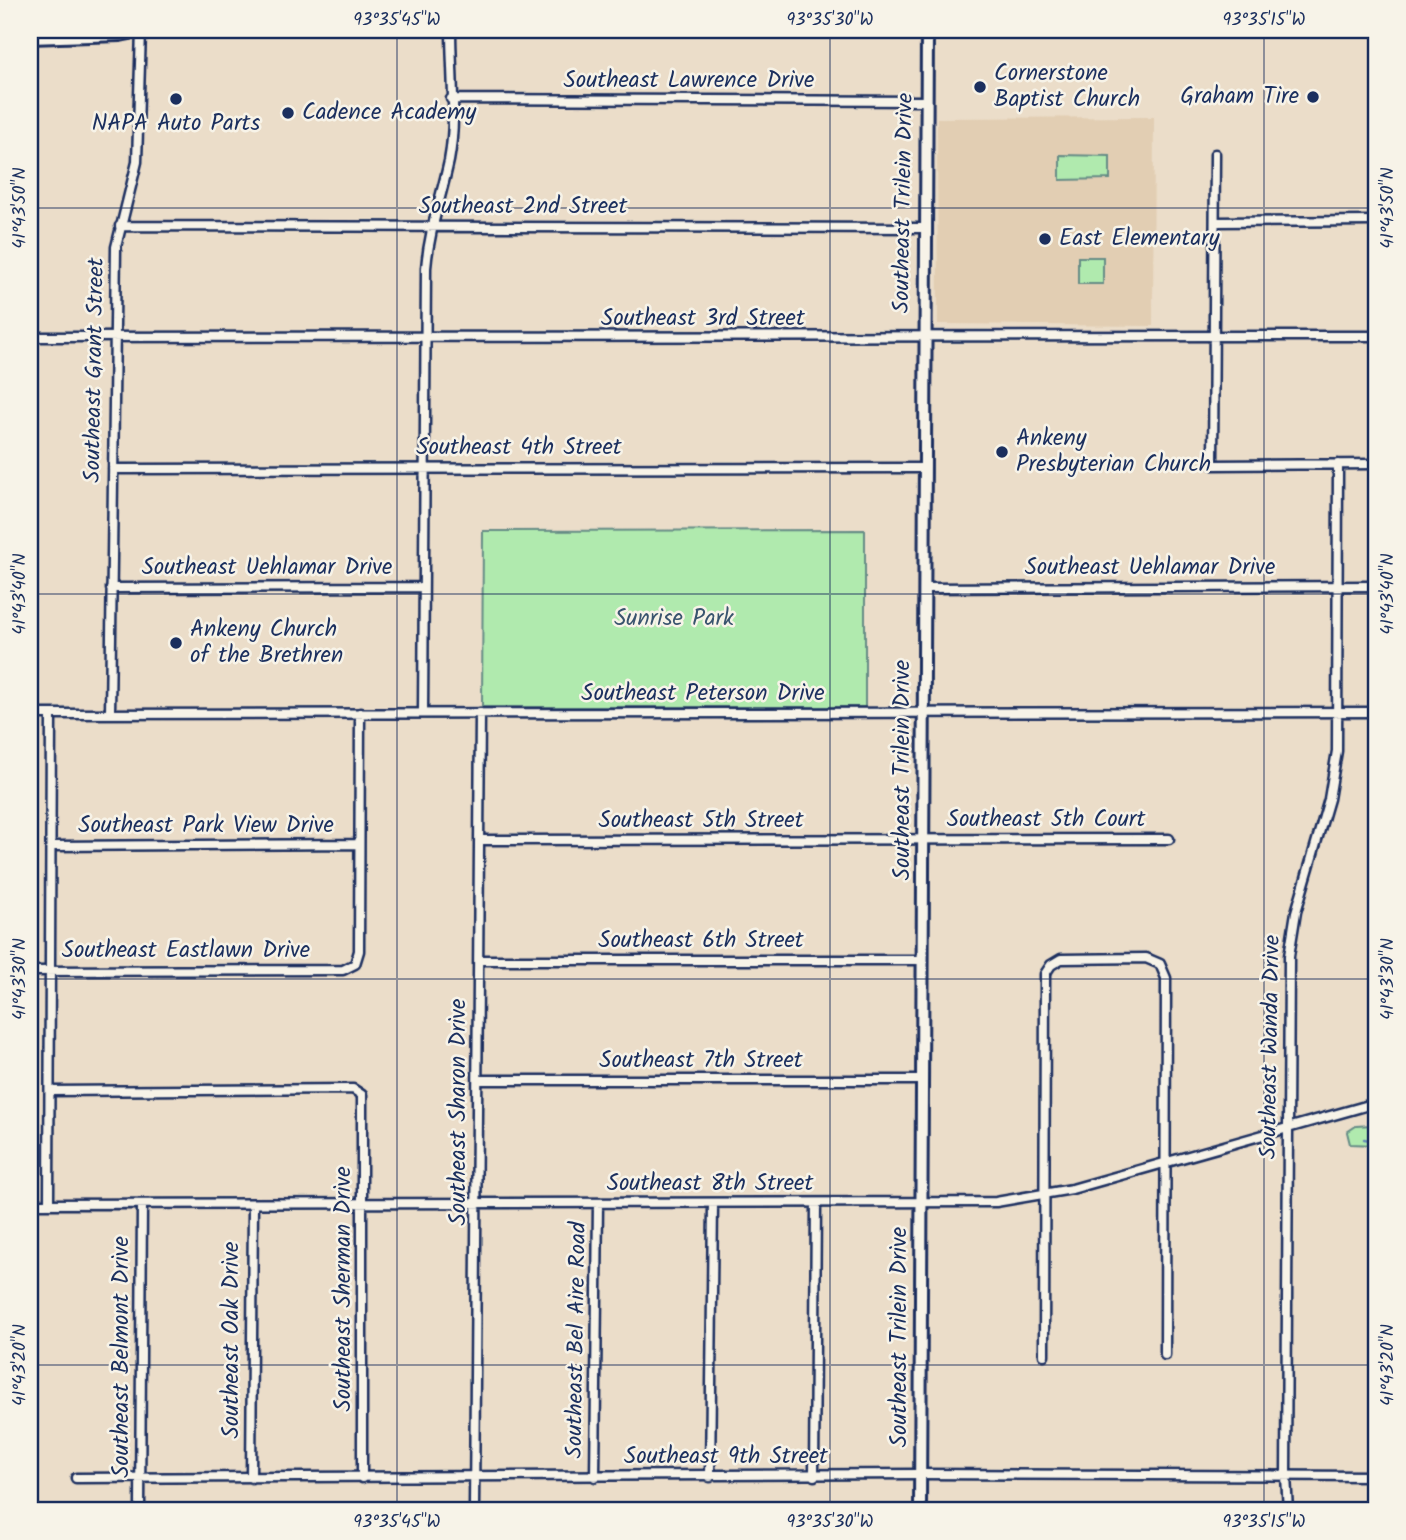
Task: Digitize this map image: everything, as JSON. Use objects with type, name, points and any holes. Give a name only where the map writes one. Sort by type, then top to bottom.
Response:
[{"type":"main road","points":[[30,37],[132,33],[140,30]]},
{"type":"street","name":"Southeast Grant Street","points":[[110,714],[116,247],[137,162],[140,30]]},
{"type":"street","points":[[424,713],[423,467],[426,268],[431,226],[449,161],[451,30]]},
{"type":"street","name":"Southeast Trilein Drive","points":[[920,1510],[927,30]]},
{"type":"street","name":"Southeast Lawrence Drive","points":[[451,99],[926,101]]},
{"type":"street","points":[[1215,154],[1213,465],[1376,464]]},
{"type":"street","points":[[1215,222],[1376,221]]},
{"type":"street","name":"Southeast 2nd Street","points":[[120,226],[925,228]]},
{"type":"street","name":"Southeast 3rd Street","points":[[30,337],[924,339],[1376,336]]},
{"type":"street","name":"Southeast Wanda Drive","points":[[1289,1510],[1286,1476],[1291,934],[1329,799],[1337,751],[1338,464]]},
{"type":"street","name":"Southeast 4th Street","points":[[113,469],[924,468]]},
{"type":"street","name":"Southeast Uehlamar Drive","points":[[924,588],[1376,586]]},
{"type":"street","name":"Southeast Uehlamar Drive","points":[[111,588],[423,587]]},
{"type":"street","name":"Southeast Peterson Drive","points":[[30,714],[1376,712]]},
{"type":"street","points":[[359,844],[360,713]]},
{"type":"street","name":"Southeast Sharon Drive","points":[[474,1510],[480,713]]},
{"type":"street","points":[[49,1204],[53,846],[51,714]]},
{"type":"street","name":"Southeast 5th Court","points":[[923,840],[1169,839]]},
{"type":"street","name":"Southeast 5th Street","points":[[479,840],[923,840]]},
{"type":"street","name":"Southeast Park View Drive","points":[[53,846],[359,844]]},
{"type":"street","name":"Southeast Eastlawn Drive","points":[[30,971],[343,970],[355,964],[358,958],[359,844]]},
{"type":"street","points":[[1044,1355],[1045,979],[1048,967],[1061,958],[1150,958],[1165,970],[1165,1355]]},
{"type":"street","name":"Southeast 6th Street","points":[[479,960],[923,960]]},
{"type":"street","name":"Southeast 7th Street","points":[[479,1080],[923,1080]]},
{"type":"street","name":"Southeast Sherman Drive","points":[[50,1091],[353,1089],[365,1100],[362,1478]]},
{"type":"street","name":"Southeast 8th Street","points":[[30,1204],[996,1202],[1044,1195],[1376,1103]]},
{"type":"street","name":"Southeast Oak Drive","points":[[251,1478],[253,1203]]},
{"type":"street","name":"Southeast Bel Aire Road","points":[[596,1477],[598,1203]]},
{"type":"street","points":[[710,1477],[713,1203]]},
{"type":"street","points":[[814,1476],[817,1203]]},
{"type":"street","name":"Southeast Belmont Drive","points":[[140,1510],[142,1204]]},
{"type":"street","name":"Southeast 9th Street","points":[[76,1478],[920,1474],[1376,1476]]},
{"type":"shaded area","name":"East Elementary","points":[[1154,117],[1153,326],[938,324],[937,118]]},
{"type":"green space","points":[[1060,155],[1110,156],[1110,179],[1060,180]]},
{"type":"green space","points":[[1078,257],[1103,257],[1103,284],[1078,284]]},
{"type":"green space","name":"Sunrise Park","points":[[865,530],[865,707],[482,707],[483,531]]},
{"type":"green space","points":[[1356,1126],[1376,1127],[1376,1145],[1350,1144],[1347,1132]]},
{"type":"waterway","points":[[1364,1139],[1376,1141]]},
{"type":"place","name":"Cornerstone Baptist Church","points":[[980,87]]},
{"type":"place","name":"Graham Tire","points":[[1313,97]]},
{"type":"place","name":"NAPA Auto Parts","points":[[176,99]]},
{"type":"place","name":"Cadence Academy","points":[[288,113]]},
{"type":"place","name":"East Elementary","points":[[1045,239]]},
{"type":"place","name":"Ankeny Presbyterian Church","points":[[1002,452]]},
{"type":"place","name":"Ankeny Church of the Brethren","points":[[176,643]]}]
